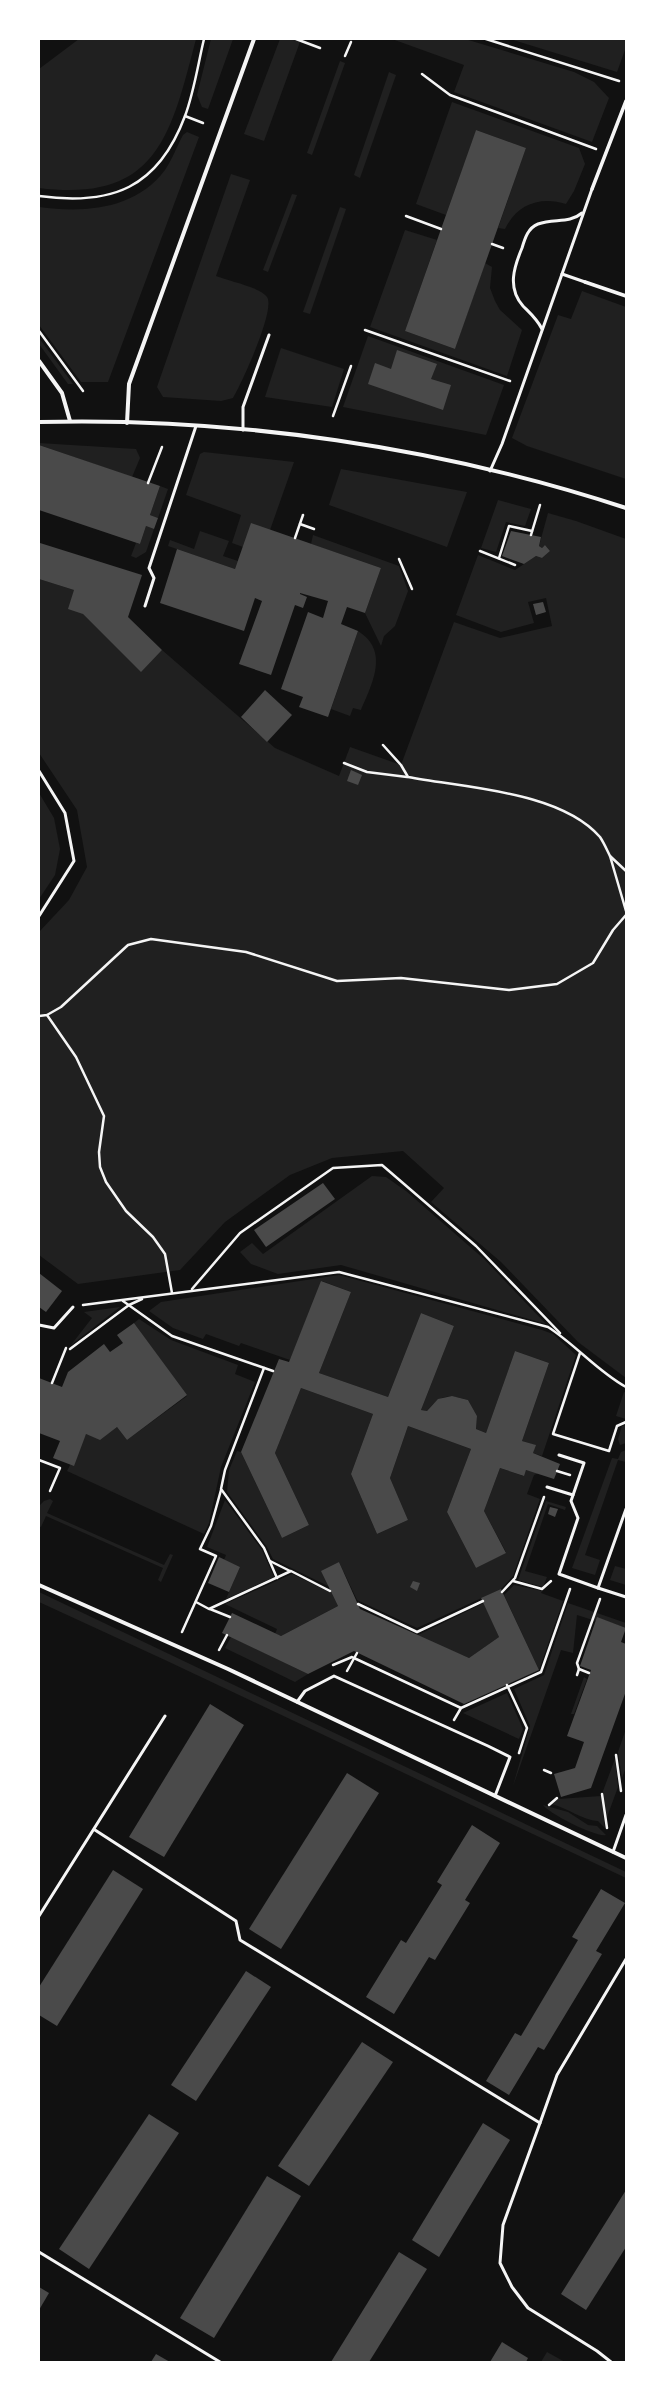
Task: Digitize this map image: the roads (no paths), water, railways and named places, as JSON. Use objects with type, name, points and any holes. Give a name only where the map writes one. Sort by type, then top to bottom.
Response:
[{"type":"street","points":[[128,423],[129,384],[254,39]]},
{"type":"street","points":[[592,189],[626,101]]},
{"type":"street","points":[[585,282],[626,296]]},
{"type":"street","points":[[39,361],[62,393],[70,421]]},
{"type":"street","points":[[39,422],[70,421],[196,426],[327,439],[438,458],[522,478],[626,508]]},
{"type":"street","points":[[39,1584],[297,1702],[626,1858]]},
{"type":"lane","points":[[490,471],[502,444],[592,189]]},
{"type":"lane","points":[[542,329],[536,318],[517,298],[512,277],[514,267],[526,235],[533,227],[551,221],[574,220],[583,212]]},
{"type":"lane","points":[[562,274],[585,282]]},
{"type":"lane","points":[[243,430],[243,407],[269,335]]},
{"type":"lane","points":[[145,606],[154,578],[149,568],[196,426]]},
{"type":"lane","points":[[39,771],[65,813],[74,861],[39,916]]},
{"type":"lane","points":[[39,1325],[54,1328],[73,1306]]},
{"type":"lane","points":[[560,1455],[584,1463],[571,1501],[578,1518],[559,1574],[626,1597]]},
{"type":"lane","points":[[547,1487],[573,1495]]},
{"type":"lane","points":[[598,1588],[626,1509]]},
{"type":"lane","points":[[297,1702],[305,1691],[334,1676],[510,1757],[495,1796]]},
{"type":"lane","points":[[39,1916],[95,1830],[165,1716]]},
{"type":"lane","points":[[613,1852],[626,1815]]},
{"type":"lane","points":[[95,1830],[236,1921],[240,1940],[540,2123]]},
{"type":"lane","points":[[611,2362],[597,2351],[528,2308],[512,2287],[500,2263],[503,2225],[557,2074],[626,1959]]},
{"type":"lane","points":[[39,2252],[220,2362]]}]
